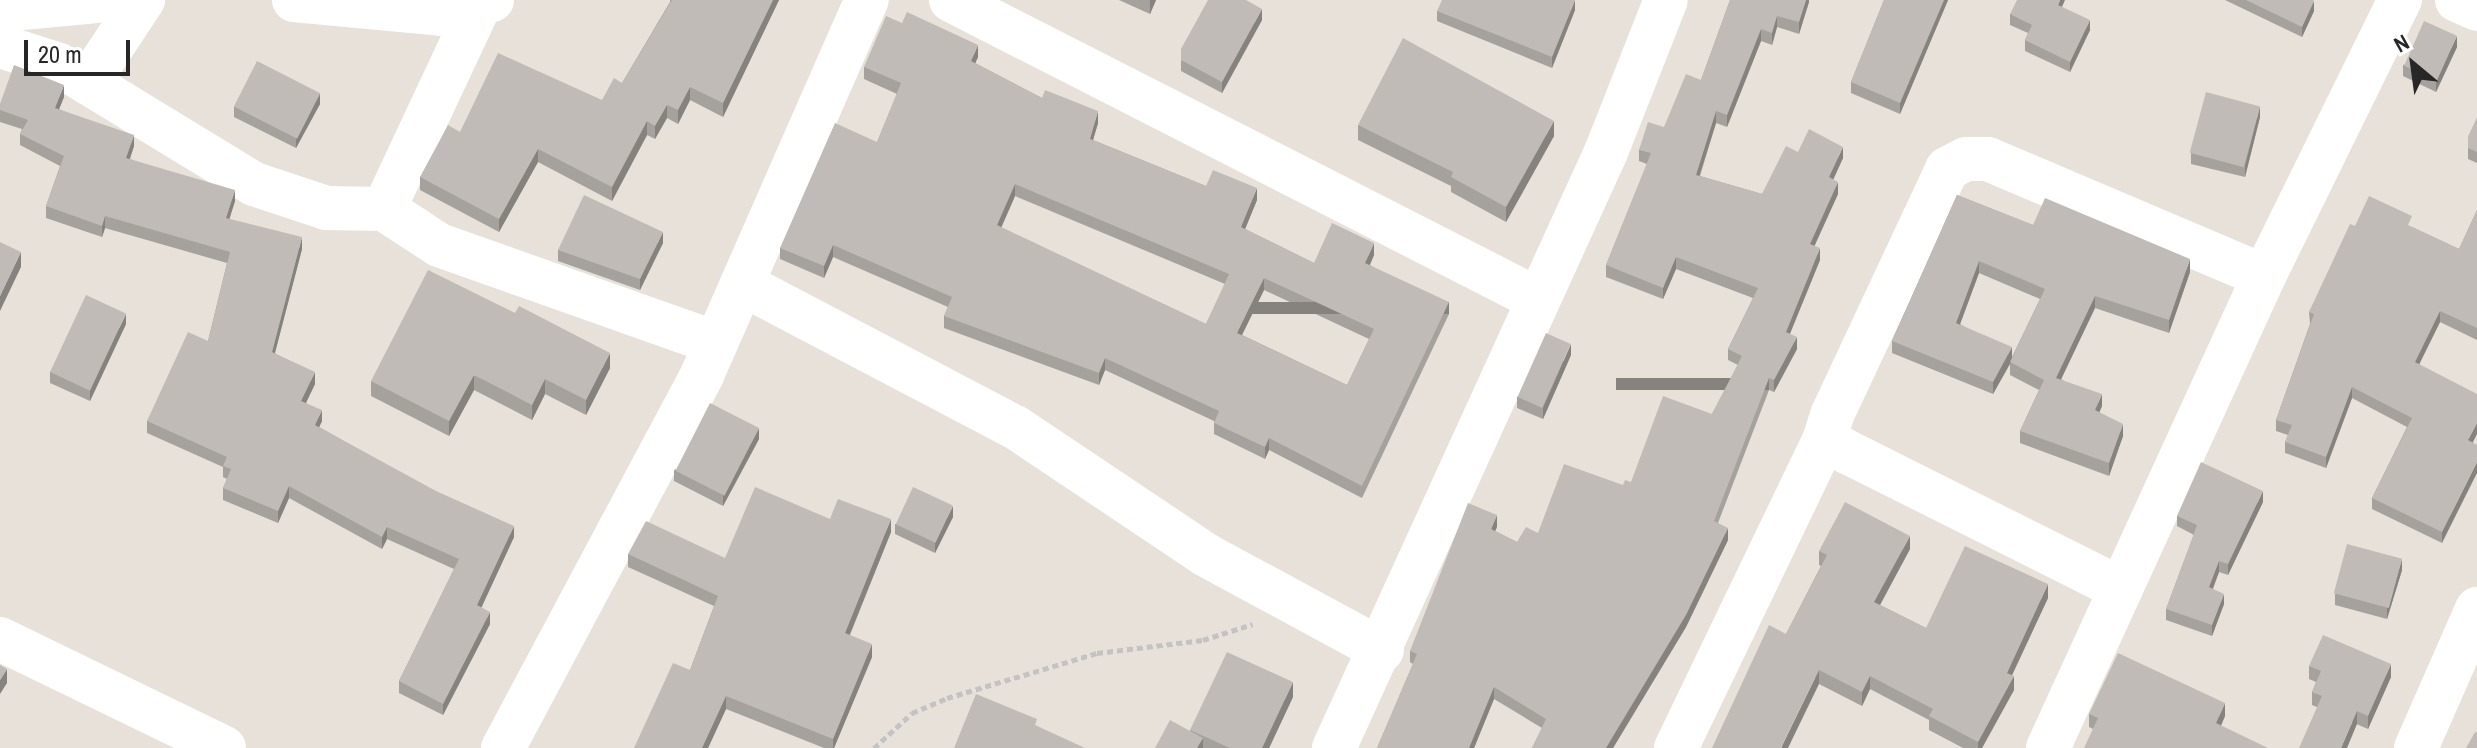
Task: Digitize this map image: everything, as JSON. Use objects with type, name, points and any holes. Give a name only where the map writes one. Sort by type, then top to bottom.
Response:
[{"type":"street","points":[[0,10],[108,0]]},
{"type":"street","points":[[88,83],[143,0]]},
{"type":"street","points":[[294,0],[441,14],[486,3]]},
{"type":"street","points":[[503,748],[557,654],[744,285],[867,0]]},
{"type":"street","points":[[951,0],[1535,298]]},
{"type":"street","points":[[1334,748],[1382,650],[1535,298],[1606,152],[1666,0]]},
{"type":"street","points":[[2048,748],[2264,276],[2400,0]]},
{"type":"street","points":[[2457,0],[2477,9]]},
{"type":"street","points":[[384,209],[486,3]]},
{"type":"street","points":[[0,46],[59,65],[254,184],[326,208],[384,209],[439,245],[715,343]]},
{"type":"street","points":[[1676,748],[1825,438],[1947,169],[1966,159],[1988,159],[2264,276]]},
{"type":"street","points":[[744,285],[1015,427],[1206,555],[1300,610],[1382,650]]},
{"type":"street","points":[[1825,438],[2121,589]]},
{"type":"street","points":[[2416,748],[2477,609]]},
{"type":"street","points":[[0,639],[224,748]]},
{"type":"path","points":[[874,748],[912,713],[947,698],[1097,653],[1203,640],[1300,610]]},
{"type":"building","points":[[672,0],[773,0],[723,103],[690,87],[678,110],[667,105],[655,126],[647,121],[612,187],[538,149],[499,219],[420,177],[448,125],[460,132],[498,53],[602,100],[614,78],[622,83]]},
{"type":"building","points":[[1208,0],[1246,0],[1262,9],[1222,82],[1181,60],[1181,49]]},
{"type":"building","points":[[1442,0],[1575,0],[1552,57],[1437,11]]},
{"type":"building","points":[[1730,0],[1806,0],[1799,22],[1777,16],[1772,33],[1761,29],[1727,115],[1716,111],[1696,175],[1762,194],[1786,146],[1798,152],[1809,129],[1843,147],[1829,177],[1838,182],[1810,244],[1820,248],[1786,332],[1797,337],[1774,380],[1769,378],[1714,521],[1728,528],[1686,615],[1606,748],[1532,748],[1546,719],[1494,687],[1469,748],[1377,748],[1417,654],[1410,651],[1468,503],[1497,515],[1491,529],[1517,542],[1526,527],[1538,533],[1564,464],[1623,485],[1625,480],[1631,482],[1663,396],[1712,414],[1742,356],[1728,349],[1758,288],[1676,257],[1663,288],[1606,265],[1651,153],[1639,150],[1648,122],[1664,127],[1686,74],[1701,80]]},
{"type":"building","points":[[1884,0],[1944,0],[1900,103],[1851,82]]},
{"type":"building","points":[[2017,0],[2060,0],[2058,5],[2090,20],[2070,62],[2025,40],[2032,25],[2010,14]]},
{"type":"building","points":[[2246,0],[2313,0],[2314,1],[2302,27]]},
{"type":"building","points":[[907,12],[978,45],[971,61],[1042,98],[1045,90],[1098,111],[1090,139],[1206,186],[1213,170],[1257,188],[1241,227],[1314,263],[1332,223],[1374,243],[1365,263],[1449,302],[1362,486],[1269,438],[1265,447],[1214,423],[1219,411],[1105,358],[1099,373],[944,316],[952,297],[833,245],[824,266],[780,248],[835,123],[877,142],[901,83],[864,67],[886,16],[902,23]],"holes":[[[1015,184],[1229,274],[1206,324],[997,225]],[[1264,278],[1374,329],[1347,385],[1237,333]]]},
{"type":"building","points":[[2424,21],[2457,36],[2437,80],[2404,66]]},
{"type":"building","points":[[1403,38],[1554,121],[1506,207],[1451,177],[1453,172],[1358,125]]},
{"type":"building","points":[[257,61],[320,93],[297,139],[234,106]]},
{"type":"building","points":[[14,65],[64,85],[55,108],[134,135],[126,158],[235,190],[226,218],[302,237],[272,352],[315,372],[301,401],[322,410],[315,425],[436,491],[514,526],[477,605],[490,612],[443,704],[399,681],[459,559],[387,527],[382,537],[289,486],[278,511],[223,488],[231,469],[223,466],[227,457],[147,421],[188,332],[208,341],[230,252],[105,216],[102,226],[46,206],[64,156],[20,134],[28,120],[0,110]]},
{"type":"building","points":[[2206,92],[2260,106],[2244,167],[2190,153]]},
{"type":"building","points":[[2477,118],[2477,152],[2468,148],[2468,137]]},
{"type":"building","points":[[584,195],[663,232],[640,279],[558,250]]},
{"type":"building","points":[[1957,195],[2033,225],[2045,198],[2190,259],[2169,320],[2095,296],[2056,378],[2102,394],[2095,410],[2123,424],[2109,463],[2020,431],[2044,380],[2010,362],[2045,289],[1979,261],[1956,323],[2012,347],[1993,382],[1892,341]]},
{"type":"building","points":[[2369,196],[2412,216],[2408,225],[2459,249],[2477,210],[2477,328],[2440,311],[2415,362],[2477,394],[2477,423],[2468,440],[2477,445],[2477,462],[2442,532],[2372,498],[2412,418],[2352,387],[2326,457],[2285,442],[2292,425],[2276,420],[2314,314],[2309,312],[2350,224],[2355,226]]},
{"type":"building","points":[[0,242],[21,252],[0,296]]},
{"type":"building","points":[[428,270],[515,313],[519,306],[610,353],[586,400],[545,379],[532,405],[474,375],[449,421],[371,381]]},
{"type":"building","points":[[86,295],[126,314],[90,391],[50,372]]},
{"type":"building","points":[[1546,333],[1571,344],[1542,408],[1518,397]]},
{"type":"building","points":[[710,403],[759,428],[725,496],[675,471]]},
{"type":"building","points":[[2201,462],[2263,491],[2228,564],[2219,561],[2209,587],[2224,594],[2212,625],[2166,609],[2197,525],[2177,516]]},
{"type":"building","points":[[755,487],[830,519],[838,499],[891,519],[845,633],[872,644],[833,739],[726,696],[702,748],[634,748],[673,663],[690,670],[718,596],[628,554],[646,521],[725,558]]},
{"type":"building","points":[[913,487],[953,506],[936,543],[896,524]]},
{"type":"building","points":[[1845,502],[1910,536],[1874,602],[1926,628],[1965,546],[2048,584],[2007,673],[2014,676],[1978,742],[1929,716],[1933,709],[1870,676],[1862,692],[1819,670],[1783,748],[1712,748],[1769,625],[1786,634],[1827,555],[1819,551]]},
{"type":"building","points":[[2347,544],[2402,559],[2389,608],[2334,593]]},
{"type":"building","points":[[2323,635],[2391,664],[2368,716],[2357,711],[2341,748],[2299,748],[2322,696],[2312,692],[2321,671],[2309,666]]},
{"type":"building","points":[[1227,652],[1293,682],[1262,748],[1230,748],[1190,730]]},
{"type":"building","points":[[2118,653],[2225,703],[2216,723],[2268,748],[2084,748],[2098,718],[2089,714]]},
{"type":"building","points":[[0,665],[7,669],[0,680]]},
{"type":"building","points":[[976,694],[1037,719],[1035,725],[1085,748],[954,748]]},
{"type":"building","points":[[1170,720],[1203,738],[1197,748],[1155,748]]},
{"type":"building","points":[[2475,732],[2477,748],[2466,748]]}]
